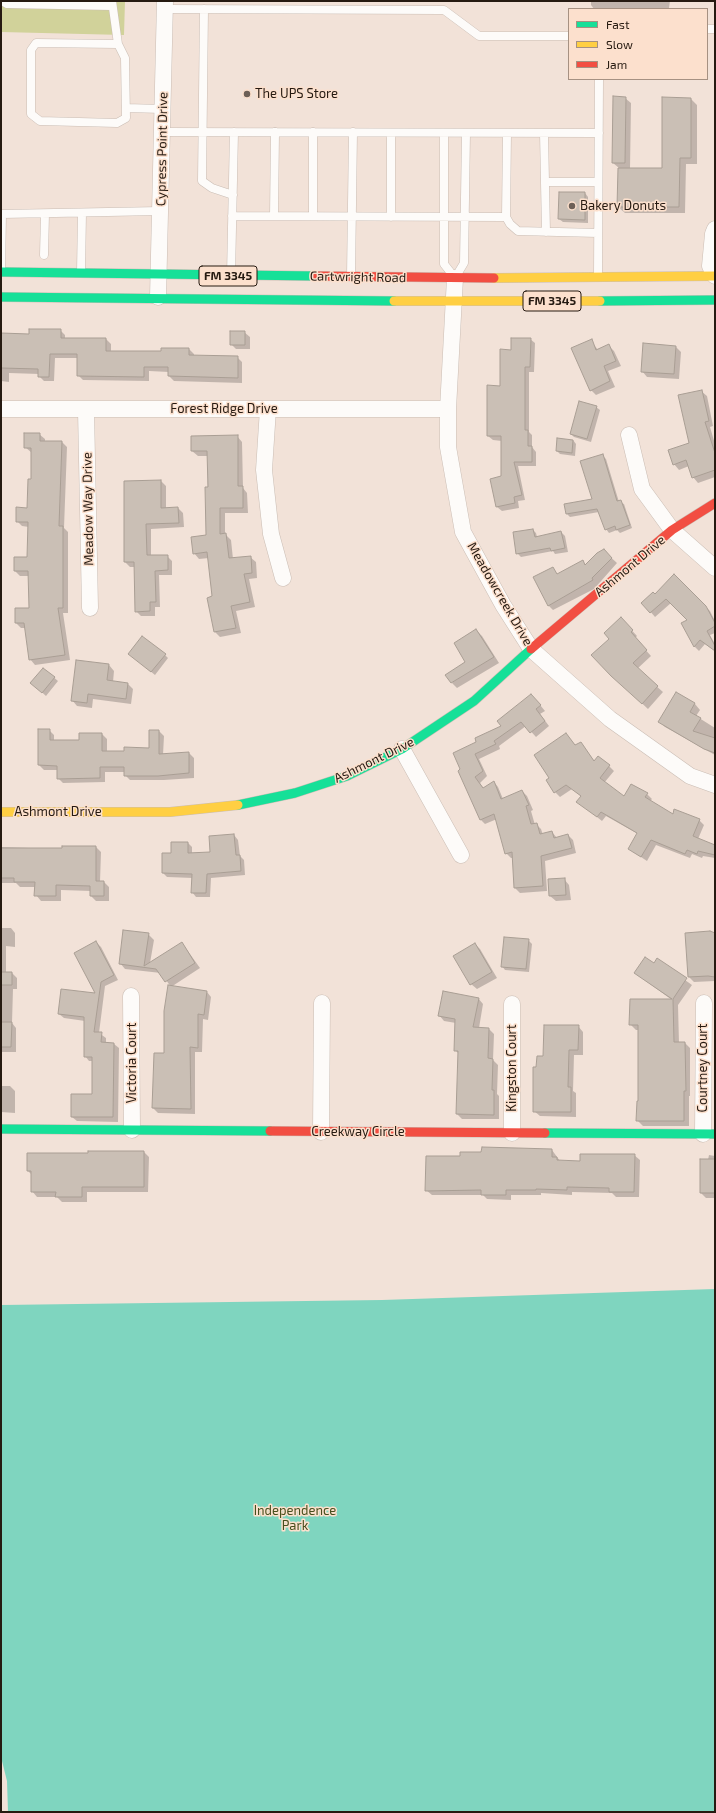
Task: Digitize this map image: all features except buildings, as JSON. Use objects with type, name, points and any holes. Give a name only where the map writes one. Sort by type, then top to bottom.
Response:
[{"type":"street","name":"Cypress Point Drive","points":[[158,297],[165,5]]},
{"type":"street","points":[[715,229],[712,234],[710,266],[715,276]]},
{"type":"street","name":"Cartwright Road","points":[[1,272],[455,278],[715,276]]},
{"type":"street","name":"Meadowcreek Drive","points":[[455,278],[448,409],[448,447],[463,532],[503,605],[531,649],[610,719],[690,776],[715,785]]},
{"type":"street","name":"Cartwright Road","points":[[1,297],[158,297],[454,302],[715,300]]},
{"type":"street","name":"Forest Ridge Drive","points":[[1,409],[448,409]]},
{"type":"street","points":[[268,409],[264,470],[271,534],[283,578]]},
{"type":"street","name":"Meadow Way Drive","points":[[86,410],[90,608]]},
{"type":"street","points":[[629,435],[642,489],[672,530],[715,568]]},
{"type":"street","name":"Ashmont Drive","points":[[1,812],[170,812],[238,805],[294,793],[347,776],[402,749],[474,701],[531,649],[672,530],[715,503]]},
{"type":"street","points":[[402,749],[461,855]]},
{"type":"street","name":"Victoria Court","points":[[131,996],[132,1130]]},
{"type":"street","points":[[321,1132],[322,1003]]},
{"type":"street","name":"Courtney Court","points":[[704,1003],[709,1134]]},
{"type":"street","name":"Kingston Court","points":[[512,1004],[512,1133]]},
{"type":"street","name":"Creekway Circle","points":[[1,1129],[709,1134]]},
{"type":"lane","points":[[2,1],[7,4],[112,4],[118,44],[125,58],[126,118],[117,123],[40,121],[31,114],[31,50],[36,43],[118,44]]},
{"type":"lane","points":[[165,5],[204,9],[444,10],[479,36],[568,36]]},
{"type":"lane","points":[[204,9],[202,181],[212,188],[233,195]]},
{"type":"lane","points":[[598,276],[599,80]]},
{"type":"lane","points":[[126,108],[162,109]]},
{"type":"lane","points":[[162,132],[598,133]]},
{"type":"lane","points":[[231,276],[234,132]]},
{"type":"lane","points":[[274,216],[275,132]]},
{"type":"lane","points":[[313,132],[313,216]]},
{"type":"lane","points":[[351,277],[353,132]]},
{"type":"lane","points":[[391,133],[391,217]]},
{"type":"lane","points":[[444,133],[444,264],[455,278],[464,263],[466,133]]},
{"type":"lane","points":[[507,133],[506,217],[510,224],[518,231],[598,233]]},
{"type":"lane","points":[[544,133],[546,232]]},
{"type":"lane","points":[[545,182],[598,182]]},
{"type":"lane","points":[[1,272],[2,214],[160,212]]},
{"type":"lane","points":[[81,274],[82,213]]},
{"type":"lane","points":[[44,254],[45,214]]},
{"type":"lane","points":[[232,216],[506,217]]},
{"type":"green space","points":[[1,1],[125,1],[124,35],[1,32]]},
{"type":"water","name":"Independence Park","points":[[715,1289],[715,1812],[8,1812],[7,1781],[1,1757],[1,1305],[382,1300]]},
{"type":"traffic: fast","points":[[1,272],[316,276]]},
{"type":"traffic: fast","points":[[1,297],[394,301]]},
{"type":"traffic: fast","points":[[600,301],[715,300]]},
{"type":"traffic: fast","points":[[238,805],[295,793],[347,776],[402,749],[474,701],[531,649]]},
{"type":"traffic: fast","points":[[1,1129],[270,1131]]},
{"type":"traffic: fast","points":[[545,1133],[715,1134]]},
{"type":"traffic: slow","points":[[494,278],[715,276]]},
{"type":"traffic: slow","points":[[394,301],[600,301]]},
{"type":"traffic: slow","points":[[1,812],[170,812],[238,805]]},
{"type":"traffic: jam","points":[[316,276],[494,278]]},
{"type":"traffic: jam","points":[[531,649],[672,530],[715,503]]},
{"type":"traffic: jam","points":[[270,1131],[545,1133]]},
{"type":"place","name":"The UPS Store","points":[[247,94]]},
{"type":"place","name":"Bakery Donuts","points":[[572,206]]}]
